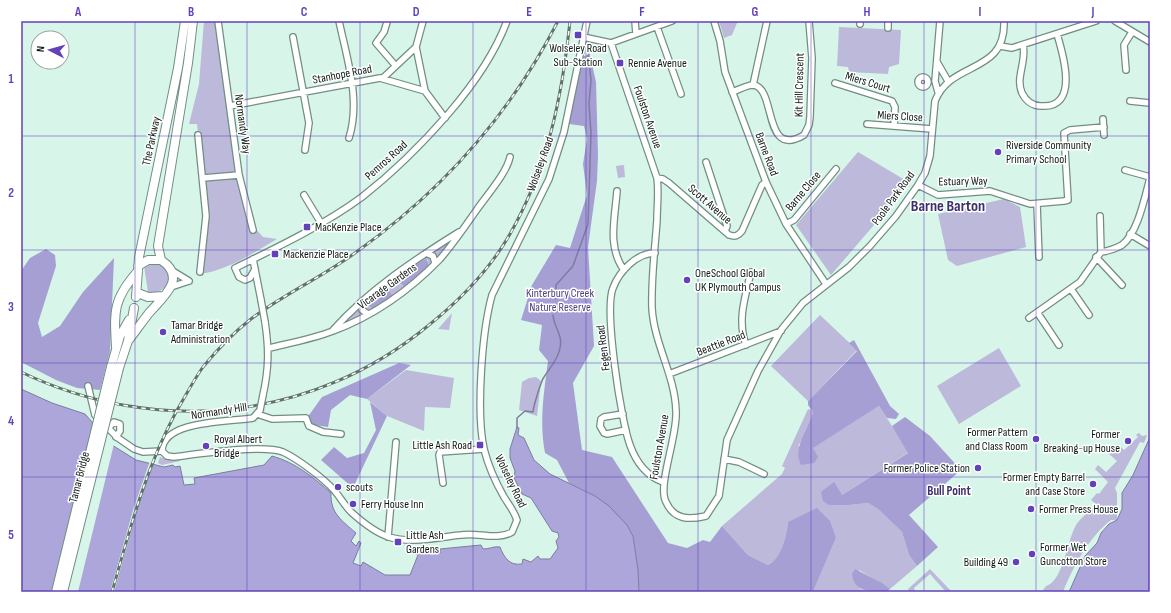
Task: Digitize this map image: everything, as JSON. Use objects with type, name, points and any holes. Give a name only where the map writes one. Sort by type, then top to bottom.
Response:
[{"type":"highway","name":"The Parkway","points":[[138,269],[178,68],[185,21]]},
{"type":"highway","name":"The Parkway","points":[[161,260],[158,246],[188,63],[193,21]]},
{"type":"highway","points":[[56,592],[115,368],[128,341],[171,287],[173,276],[171,270],[161,260],[148,260],[138,269],[126,285],[119,299],[116,317],[115,368]]},
{"type":"highway","points":[[138,269],[137,295],[148,297],[164,296]]},
{"type":"highway","points":[[128,341],[134,308]]},
{"type":"highway","points":[[116,347],[120,336],[131,318]]},
{"type":"highway","name":"Tamar Bridge","points":[[63,592],[115,368]]},
{"type":"street","points":[[218,21],[225,21]]},
{"type":"street","name":"Normandy Way","points":[[218,21],[239,175],[253,230]]},
{"type":"street","points":[[339,21],[352,83],[355,113],[349,138]]},
{"type":"street","points":[[423,21],[416,47],[425,91],[445,118]]},
{"type":"street","name":"Pemros Road","points":[[249,279],[243,280],[239,277],[235,268],[321,223],[361,197],[393,171],[445,118],[474,84],[507,21]]},
{"type":"street","name":"Wolseley Road","points":[[88,386],[95,415],[116,436],[134,449],[143,452],[162,451],[167,456],[174,457],[268,449],[283,452],[307,468],[333,489],[351,512],[388,537],[425,540],[462,534],[501,536],[512,532],[517,520],[494,475],[484,449],[481,387],[488,309],[492,295],[549,179],[564,132],[587,21]]},
{"type":"street","points":[[635,21],[636,34]]},
{"type":"street","points":[[583,37],[611,43],[672,21]]},
{"type":"street","name":"Barne Road","points":[[714,21],[719,35],[725,72],[766,182],[786,224],[826,284]]},
{"type":"street","points":[[732,92],[753,85],[767,21]]},
{"type":"street","name":"Kit Hill Crescent","points":[[753,85],[758,87],[763,94],[774,128],[780,136],[789,140],[804,135],[809,125],[810,117],[812,58],[809,21]]},
{"type":"street","points":[[888,21],[888,28]]},
{"type":"street","points":[[940,21],[937,62],[935,69],[935,86],[938,92],[948,81],[984,62],[997,51],[1004,33],[1004,21]]},
{"type":"street","points":[[1000,46],[1007,49],[1023,45],[1057,34],[1078,24],[1096,21]]},
{"type":"street","points":[[1116,21],[1150,42]]},
{"type":"street","points":[[387,22],[384,32],[376,43],[395,66]]},
{"type":"street","points":[[657,27],[681,94]]},
{"type":"street","points":[[1126,70],[1124,45],[1132,32]]},
{"type":"street","points":[[1023,45],[1024,51],[1020,83],[1023,95],[1033,105],[1048,106],[1054,104],[1063,96],[1066,84],[1063,55],[1057,34]]},
{"type":"street","points":[[293,37],[309,123],[305,150]]},
{"type":"street","name":"Foulston Avenue","points":[[611,43],[657,178],[658,198],[652,308],[654,326],[669,374],[675,400],[676,424],[664,482],[663,495],[669,509],[678,517],[688,520],[706,516],[719,496],[727,440],[758,371],[781,330],[803,303],[826,284]]},
{"type":"street","points":[[383,78],[416,47]]},
{"type":"street","points":[[937,62],[948,81]]},
{"type":"street","points":[[927,78],[935,69]]},
{"type":"street","name":"Stanhope Road","points":[[230,106],[383,78],[425,91]]},
{"type":"street","name":"Miers Court","points":[[835,83],[892,101],[896,107],[894,126]]},
{"type":"street","name":"Poole Park Road","points":[[826,284],[849,267],[870,246],[896,216],[925,173],[930,156],[935,101],[938,92]]},
{"type":"street","points":[[1130,102],[1150,103]]},
{"type":"street","points":[[1103,119],[1104,135]]},
{"type":"street","name":"Miers Close","points":[[867,124],[932,129]]},
{"type":"street","name":"Estuary Way","points":[[918,185],[938,195],[990,191],[998,192],[1021,203],[1036,204],[1068,200],[1064,137],[1065,131],[1104,127]]},
{"type":"street","points":[[198,135],[206,216],[204,261],[200,272]]},
{"type":"street","name":"Vicarage Gardens","points":[[268,348],[332,331],[368,314],[404,291],[435,263],[462,230],[493,187],[510,157]]},
{"type":"street","points":[[706,162],[727,226],[725,231]]},
{"type":"street","name":"Barne Close","points":[[786,224],[794,220],[836,169]]},
{"type":"street","points":[[1029,318],[1071,289],[1085,276],[1101,252],[1121,245],[1130,234],[1147,196],[1150,177],[1125,170]]},
{"type":"street","points":[[203,178],[239,175]]},
{"type":"street","name":"Scott Avenue","points":[[657,178],[663,179],[729,236],[734,237],[738,236],[742,231],[762,185],[766,182]]},
{"type":"street","points":[[617,191],[614,245],[618,261],[624,270]]},
{"type":"street","points":[[304,196],[321,223]]},
{"type":"street","points":[[1036,204],[1039,257]]},
{"type":"street","points":[[1100,216],[1101,252]]},
{"type":"street","name":"Vicarage Gardens","points":[[332,331],[361,302],[426,253],[462,230]]},
{"type":"street","points":[[1130,234],[1150,246]]},
{"type":"street","points":[[1038,247],[1045,247]]},
{"type":"street","points":[[426,253],[433,256],[435,263]]},
{"type":"street","name":"Fegen Road","points":[[655,253],[649,253],[639,257],[624,270],[612,289],[609,309],[623,414],[630,446],[646,472],[654,479],[664,482]]},
{"type":"street","name":"Normandy Hill","points":[[162,451],[162,443],[166,437],[190,426],[253,418],[259,412],[269,367],[265,322],[253,259]]},
{"type":"street","points":[[1095,260],[1122,285]]},
{"type":"street","points":[[255,269],[249,279],[258,286]]},
{"type":"street","points":[[171,270],[189,280],[171,287]]},
{"type":"street","points":[[746,345],[742,334],[741,321],[752,272]]},
{"type":"street","points":[[1071,289],[1089,315]]},
{"type":"street","points":[[361,302],[362,310],[368,314]]},
{"type":"street","points":[[1038,312],[1059,345]]},
{"type":"street","name":"Beattie Road","points":[[669,374],[781,330]]},
{"type":"street","points":[[259,412],[272,419],[306,418],[309,426],[323,432],[341,434]]},
{"type":"street","points":[[623,414],[604,417],[601,419],[600,426],[604,433],[607,434],[626,430]]},
{"type":"street","points":[[108,428],[114,422],[120,424],[120,431],[116,436]]},
{"type":"street","points":[[388,537],[396,442]]},
{"type":"street","points":[[443,483],[439,455],[440,452],[484,449]]},
{"type":"street","points":[[724,459],[739,462],[764,474]]},
{"type":"shaded area","points":[[204,21],[218,21],[239,175],[254,227],[263,237],[277,239],[230,265],[199,274],[206,206],[197,124],[189,124],[199,84]]},
{"type":"shaded area","points":[[719,21],[742,21],[737,23],[732,35],[724,38]]},
{"type":"shaded area","points":[[839,27],[901,30],[899,64],[889,67],[888,74],[849,72],[848,67],[837,66]]},
{"type":"shaded area","points":[[858,152],[910,183],[831,275],[796,225]]},
{"type":"shaded area","points":[[624,165],[625,177],[618,178],[616,166]]},
{"type":"shaded area","points":[[1004,199],[1020,207],[1026,247],[957,266],[948,260],[938,214]]},
{"type":"shaded area","points":[[462,230],[428,270],[428,260],[417,264],[414,261]]},
{"type":"shaded area","points":[[158,263],[166,269],[169,274],[169,283],[158,292],[148,292],[144,266]]},
{"type":"shaded area","points":[[390,279],[407,288],[394,298],[385,283]]},
{"type":"shaded area","points":[[371,294],[369,306],[373,309],[332,331]]},
{"type":"shaded area","points":[[452,313],[449,330],[438,329]]},
{"type":"shaded area","points":[[820,315],[857,350],[808,401],[771,366]]},
{"type":"shaded area","points":[[999,348],[1021,386],[959,424],[937,386]]},
{"type":"shaded area","points":[[406,370],[454,378],[450,408],[425,407],[424,431],[387,416],[367,399]]},
{"type":"shaded area","points":[[536,377],[541,381],[537,416],[519,410],[522,382],[529,378]]},
{"type":"shaded area","points":[[21,389],[52,403],[85,414],[112,445],[136,460],[164,467],[173,465],[175,467],[180,466],[184,485],[195,484],[194,478],[264,465],[272,456],[289,462],[311,476],[331,493],[331,500],[338,516],[356,533],[351,541],[356,546],[359,541],[361,543],[353,563],[361,566],[363,562],[385,575],[410,575],[418,555],[411,552],[411,550],[440,553],[440,549],[481,545],[483,549],[500,547],[505,557],[514,564],[522,564],[523,559],[531,562],[538,556],[540,559],[550,559],[558,548],[556,541],[559,537],[558,533],[552,531],[531,498],[522,494],[514,478],[515,471],[510,458],[510,449],[517,427],[519,428],[518,435],[524,438],[534,460],[550,474],[595,496],[609,506],[627,525],[633,536],[638,570],[639,592],[21,592]]},
{"type":"shaded area","points":[[879,406],[909,452],[842,495],[821,492],[849,505],[868,503],[878,509],[902,532],[909,555],[917,566],[890,589],[859,570],[859,588],[866,592],[813,592],[836,538],[788,522],[780,552],[773,562],[768,565],[748,555],[722,526],[782,474],[785,468],[782,466],[808,409],[813,411],[812,416],[805,434],[798,446],[812,448]]},
{"type":"shaded area","points":[[1139,433],[1142,436],[1147,435],[1144,443],[1140,442],[1115,488],[1117,493],[1117,520],[1111,520],[1103,527],[1082,553],[1063,592],[1044,592],[1043,590],[1046,586],[1052,583],[1061,569],[1075,527],[1096,504],[1091,500],[1097,493],[1099,494],[1108,482],[1095,469],[1098,465],[1106,472],[1117,461],[1109,454],[1118,444],[1124,450],[1138,437],[1136,435]]},
{"type":"shaded area","points":[[1150,437],[1150,592],[1069,592],[1085,556],[1097,543],[1101,533],[1109,524],[1117,520],[1122,509],[1122,493],[1133,475]]},
{"type":"shaded area","points":[[160,457],[166,459],[179,457],[180,461],[162,465],[158,463]]},
{"type":"shaded area","points":[[930,569],[952,592],[946,592],[930,574],[914,588],[915,592],[910,592],[908,589]]},
{"type":"green space","name":"Kinterbury Creek Nature Reserve","points":[[589,51],[596,82],[598,155],[597,181],[588,247],[594,346],[573,383],[582,450],[612,457],[668,543],[687,548],[703,540],[710,542],[722,526],[748,555],[768,565],[773,562],[780,552],[785,540],[788,522],[817,508],[830,521],[836,538],[813,592],[639,592],[638,570],[633,536],[627,525],[595,496],[569,483],[557,460],[545,453],[542,418],[548,361],[539,350],[542,325],[521,320],[532,285],[556,245],[570,248],[587,195],[583,164],[587,139],[584,126],[569,124],[581,57],[588,55]]},
{"type":"green space","points":[[46,249],[55,255],[56,266],[38,323],[42,337],[60,326],[83,292],[114,258],[110,351],[100,390],[77,388],[56,380],[21,362],[21,271],[30,258]]},
{"type":"green space","points":[[426,259],[428,262],[428,270],[407,288],[399,283],[392,282],[390,279],[414,261],[417,264]]},
{"type":"green space","points":[[385,283],[394,298],[373,309],[369,306],[371,294]]},
{"type":"green space","points":[[854,340],[890,406],[899,414],[896,419],[887,418],[879,406],[813,448],[818,457],[814,463],[801,465],[798,452],[813,412],[808,405],[808,401],[857,351],[849,343]]},
{"type":"green space","points":[[399,363],[411,365],[367,399],[350,395],[331,410],[328,427],[314,425],[307,418],[322,397]]},
{"type":"green space","points":[[370,402],[387,416],[353,488],[321,460],[334,447],[347,458],[364,453],[376,430]]},
{"type":"green space","points":[[905,417],[930,436],[961,470],[909,515],[938,547],[917,566],[909,555],[902,532],[878,509],[868,503],[829,505],[823,501],[821,492],[834,482],[842,495],[908,453],[892,426]]},
{"type":"green space","points":[[855,569],[882,583],[890,589],[887,592],[875,592],[860,588],[853,580],[852,574]]},
{"type":"pier","points":[[102,431],[114,444],[78,592],[56,592]]},
{"type":"pier","points":[[150,461],[154,462],[141,496],[114,592],[110,592],[134,507]]},
{"type":"waterway","points":[[556,299],[556,285],[573,266],[588,224],[591,133],[589,104],[591,80],[588,55]]},
{"type":"waterway","points":[[517,428],[517,418],[525,411],[533,412],[537,394],[543,379],[559,352],[561,343],[553,315]]},
{"type":"railway","points":[[112,592],[139,500],[155,456],[176,412],[192,383],[203,367],[214,354],[251,319],[355,253],[416,204],[444,178],[495,120],[518,88],[558,21]]},
{"type":"railway","points":[[21,372],[73,393],[126,406],[179,411],[232,409],[285,399],[335,382],[384,357],[429,325],[452,305],[484,272],[510,234],[523,209],[544,157],[558,104],[570,21]]},
{"type":"place","name":"Wolseley Road Sub-Station","points":[[578,35]]},
{"type":"place","name":"Rennie Avenue","points":[[620,63]]},
{"type":"place","name":"Riverside Community Primary School","points":[[998,152]]},
{"type":"place","name":"MacKenzie Place","points":[[307,227]]},
{"type":"place","name":"Mackenzie Place","points":[[275,254]]},
{"type":"place","name":"OneSchool Global UK Plymouth Campus","points":[[687,280]]},
{"type":"place","name":"Tamar Bridge Administration","points":[[163,332]]},
{"type":"place","name":"Former Pattern and Class Room","points":[[1036,439]]},
{"type":"place","name":"Former Breaking-up House","points":[[1128,441]]},
{"type":"place","name":"Little Ash Road","points":[[480,445]]},
{"type":"place","name":"Royal Albert Bridge","points":[[206,446]]},
{"type":"place","name":"Former Police Station","points":[[978,468]]},
{"type":"place","name":"Former Empty Barrel and Case Store","points":[[1093,484]]},
{"type":"place","name":"scouts","points":[[338,487]]},
{"type":"place","name":"Ferry House Inn","points":[[353,504]]},
{"type":"place","name":"Former Press House","points":[[1031,509]]},
{"type":"place","name":"Little Ash Gardens","points":[[398,542]]},
{"type":"place","name":"Former Wet Guncotton Store","points":[[1032,554]]},
{"type":"place","name":"Building 49","points":[[1016,562]]},
{"type":"district","name":"Barne Barton","points":[[948,205]]},
{"type":"district","name":"Bull Point","points":[[949,490]]}]
